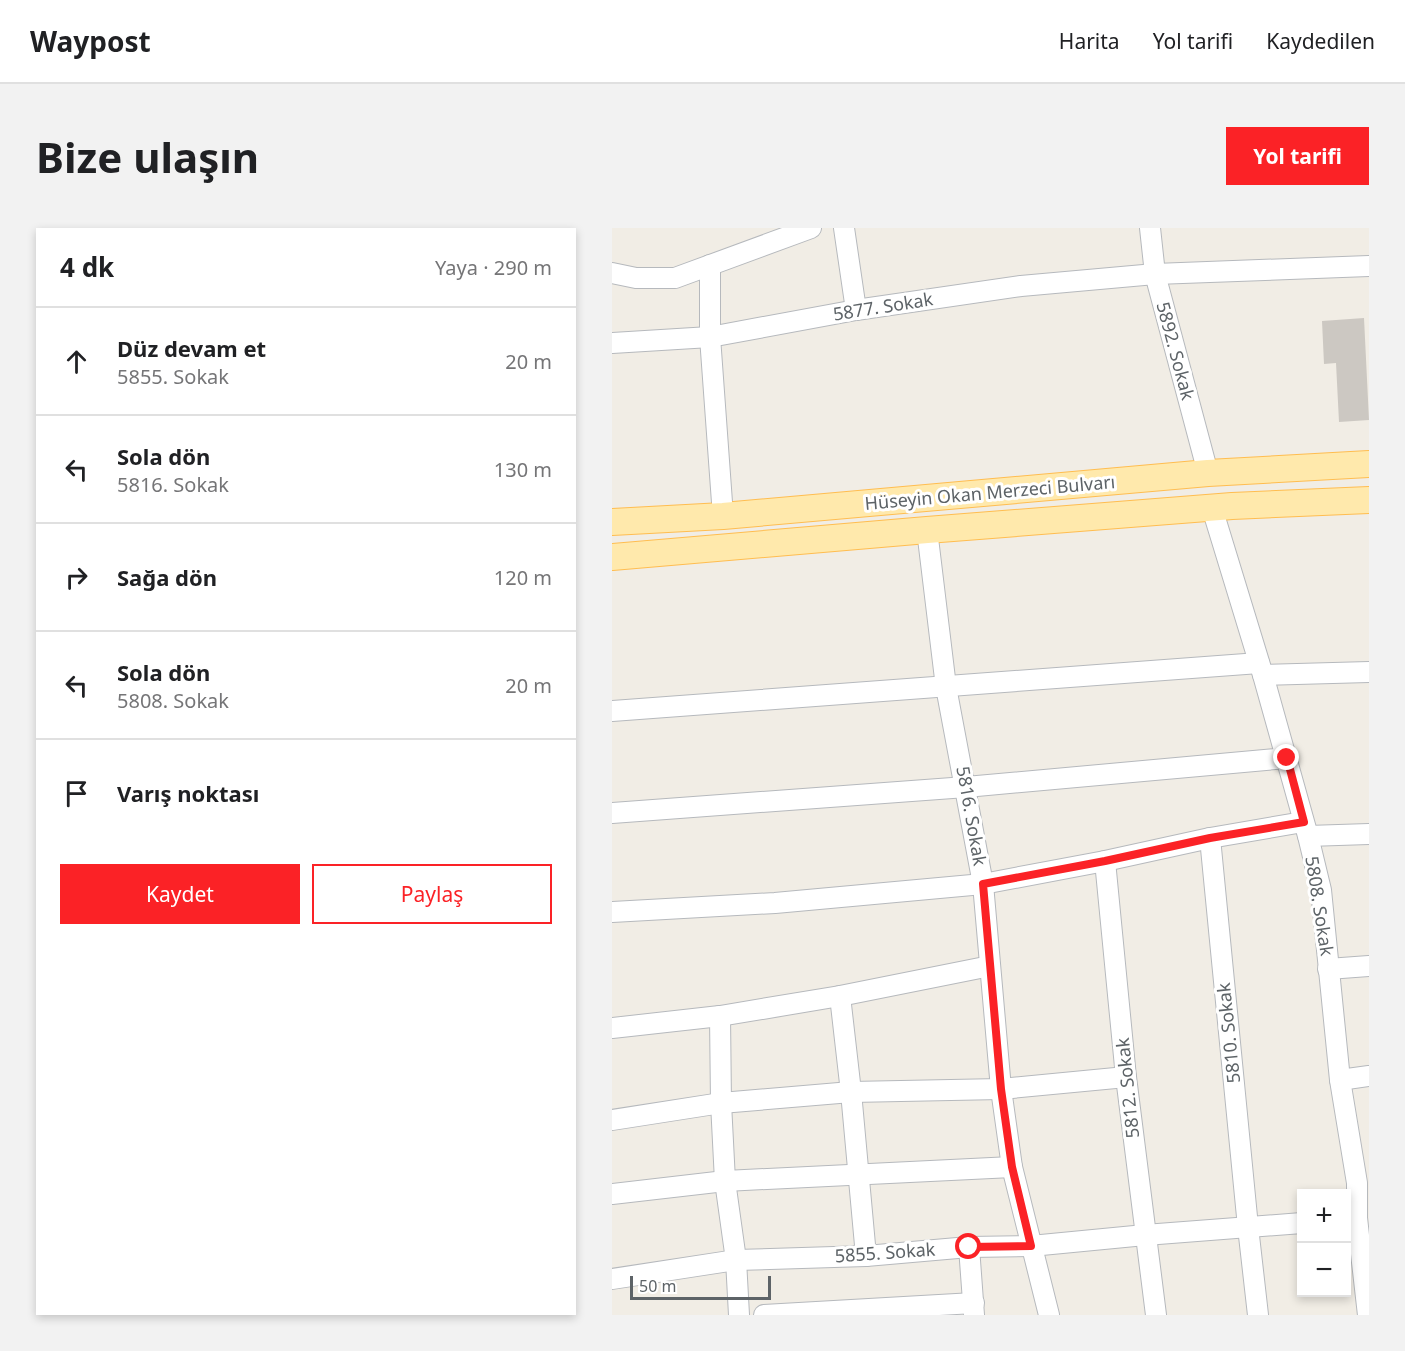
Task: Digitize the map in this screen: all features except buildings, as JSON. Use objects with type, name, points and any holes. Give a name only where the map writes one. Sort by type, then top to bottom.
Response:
[{"type":"main road","name":"Hüseyin Okan Merzeci Bulvarı","points":[[612,522],[723,516],[1208,473],[1369,464]]},
{"type":"main road","name":"Hüseyin Okan Merzeci Bulvarı","points":[[612,557],[1212,508],[1369,500]]},
{"type":"street","points":[[612,273],[636,278],[675,278],[811,228]]},
{"type":"street","points":[[844,228],[856,310]]},
{"type":"street","name":"5892. Sokak","points":[[1150,228],[1155,274],[1208,473]]},
{"type":"street","points":[[710,266],[710,337],[723,516]]},
{"type":"street","name":"5877. Sokak","points":[[612,343],[710,337],[856,310],[1021,286],[1155,274],[1369,266]]},
{"type":"street","name":"5808. Sokak","points":[[1212,508],[1287,758],[1321,890],[1340,1080],[1363,1183],[1352,1218],[1368,1315]]},
{"type":"street","name":"5816. Sokak","points":[[927,530],[946,687],[983,884],[1001,1089],[1012,1167],[1049,1315]]},
{"type":"street","points":[[612,711],[946,687],[1261,669],[1369,672]]},
{"type":"street","points":[[612,813],[966,787],[1287,758]]},
{"type":"street","points":[[612,912],[775,903],[983,884],[1210,838],[1306,829],[1369,834]]},
{"type":"street","name":"5810. Sokak","points":[[1210,838],[1258,1315]]},
{"type":"street","name":"5812. Sokak","points":[[1105,861],[1126,1077],[1156,1315]]},
{"type":"street","points":[[612,1029],[720,1016],[840,996],[990,966]]},
{"type":"street","points":[[1329,969],[1369,966]]},
{"type":"street","points":[[840,996],[866,1256]]},
{"type":"street","points":[[720,1016],[725,1181],[736,1260],[739,1315]]},
{"type":"street","points":[[1340,1080],[1369,1076]]},
{"type":"street","points":[[612,1120],[721,1103],[851,1092],[1001,1089],[1126,1077]]},
{"type":"street","points":[[612,1194],[725,1181],[1012,1167]]},
{"type":"street","name":"5855. Sokak","points":[[612,1279],[736,1260],[866,1256],[969,1247],[1031,1246],[1297,1223]]},
{"type":"street","points":[[764,1315],[974,1309],[969,1247]]},
{"type":"route","points":[[969,1247],[1031,1246],[1012,1167],[1001,1089],[983,884],[1210,838],[1304,822],[1287,758]]}]
